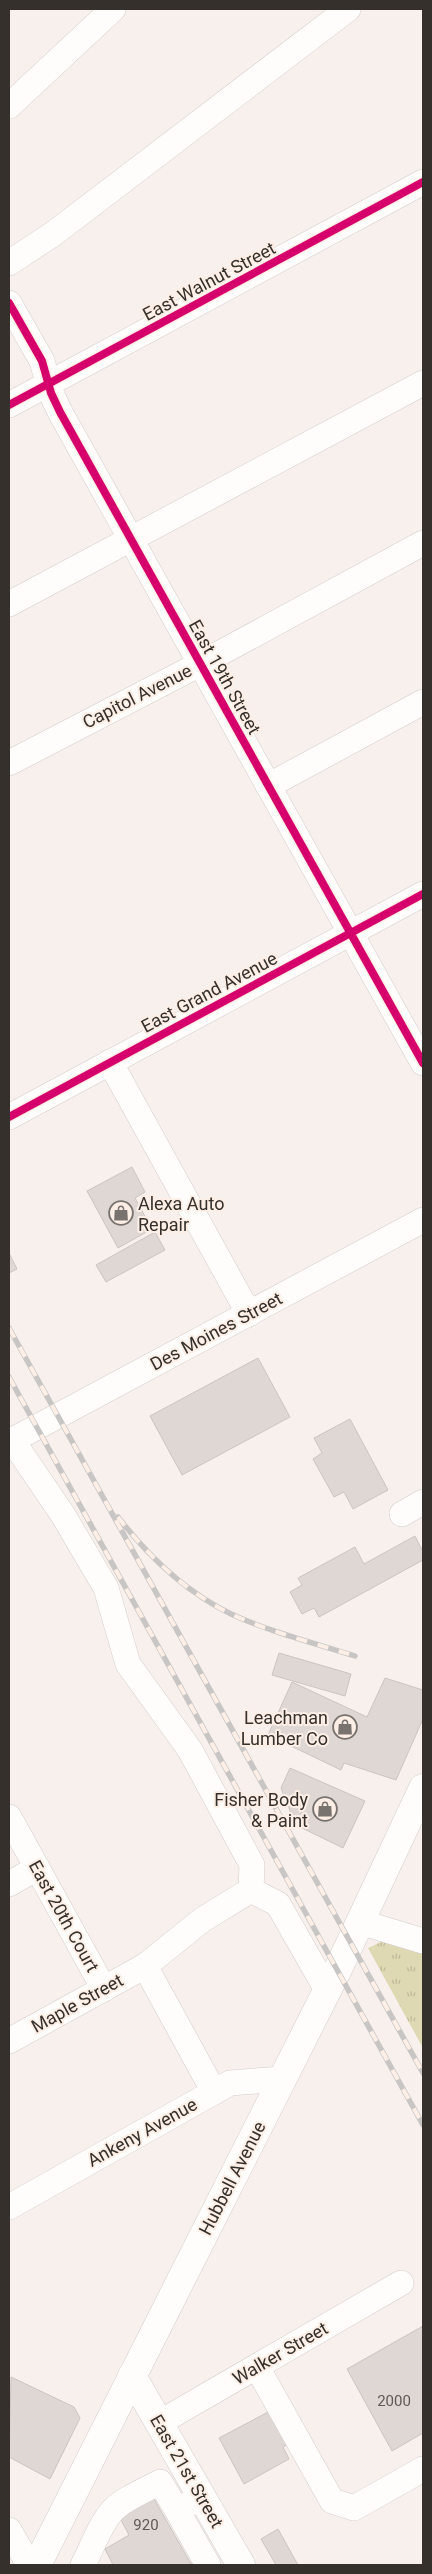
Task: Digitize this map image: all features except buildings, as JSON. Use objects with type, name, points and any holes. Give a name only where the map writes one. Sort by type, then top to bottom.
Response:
[{"type":"main road","name":"Hubbell Avenue","points":[[37,2565],[327,1990],[422,1793]]},
{"type":"main road","name":"East 21st Street","points":[[132,2376],[241,2565]]},
{"type":"street","points":[[9,106],[112,9]]},
{"type":"street","points":[[9,263],[53,234],[348,9]]},
{"type":"street","name":"East Walnut Street","points":[[9,405],[423,182]]},
{"type":"street","name":"East 19th Street","points":[[9,303],[42,361],[48,384],[60,412],[423,1063]]},
{"type":"street","points":[[9,604],[423,383]]},
{"type":"street","name":"Capitol Avenue","points":[[9,763],[200,664],[423,543]]},
{"type":"street","points":[[268,786],[423,702]]},
{"type":"street","name":"East Grand Avenue","points":[[9,1117],[423,894]]},
{"type":"street","points":[[110,1062],[249,1314]]},
{"type":"street","name":"Des Moines Street","points":[[10,1441],[423,1220]]},
{"type":"street","points":[[10,1441],[63,1515],[106,1588],[128,1664],[190,1750],[252,1865],[251,1890],[278,1904],[327,1990]]},
{"type":"street","name":"East 20th Court","points":[[9,1817],[104,1989]]},
{"type":"street","points":[[9,1884],[37,1868]]},
{"type":"street","name":"Maple Street","points":[[9,2040],[145,1966],[202,1920],[251,1890]]},
{"type":"street","points":[[360,1922],[423,1941]]},
{"type":"street","points":[[145,1966],[214,2092]]},
{"type":"street","name":"Ankeny Avenue","points":[[9,2207],[230,2083],[282,2079]]},
{"type":"street","name":"Walker Street","points":[[159,2423],[401,2283]]},
{"type":"street","points":[[257,2367],[332,2500],[354,2508],[423,2469]]},
{"type":"street","points":[[84,2565],[108,2518],[122,2504],[160,2482],[204,2558],[226,2537]]},
{"type":"street","points":[[177,2510],[202,2497]]},
{"type":"street","points":[[9,2530],[29,2565]]},
{"type":"green space","points":[[381,1942],[423,1953],[423,2048],[368,1948]]},
{"type":"railway","points":[[9,1328],[423,2073]]},
{"type":"railway","points":[[9,1377],[423,2125]]},
{"type":"railway","points":[[118,1517],[142,1546],[169,1572],[214,1605],[261,1626],[355,1656]]},
{"type":"cycle path","points":[[9,405],[423,182]]},
{"type":"cycle path","points":[[9,303],[42,361],[51,393],[60,412],[423,1063]]},
{"type":"cycle path","points":[[9,1117],[423,894]]},
{"type":"place","name":"Alexa Auto Repair","points":[[121,1213]]},
{"type":"place","name":"Leachman Lumber Co","points":[[345,1727]]},
{"type":"place","name":"Fisher Body & Paint","points":[[325,1809]]}]
